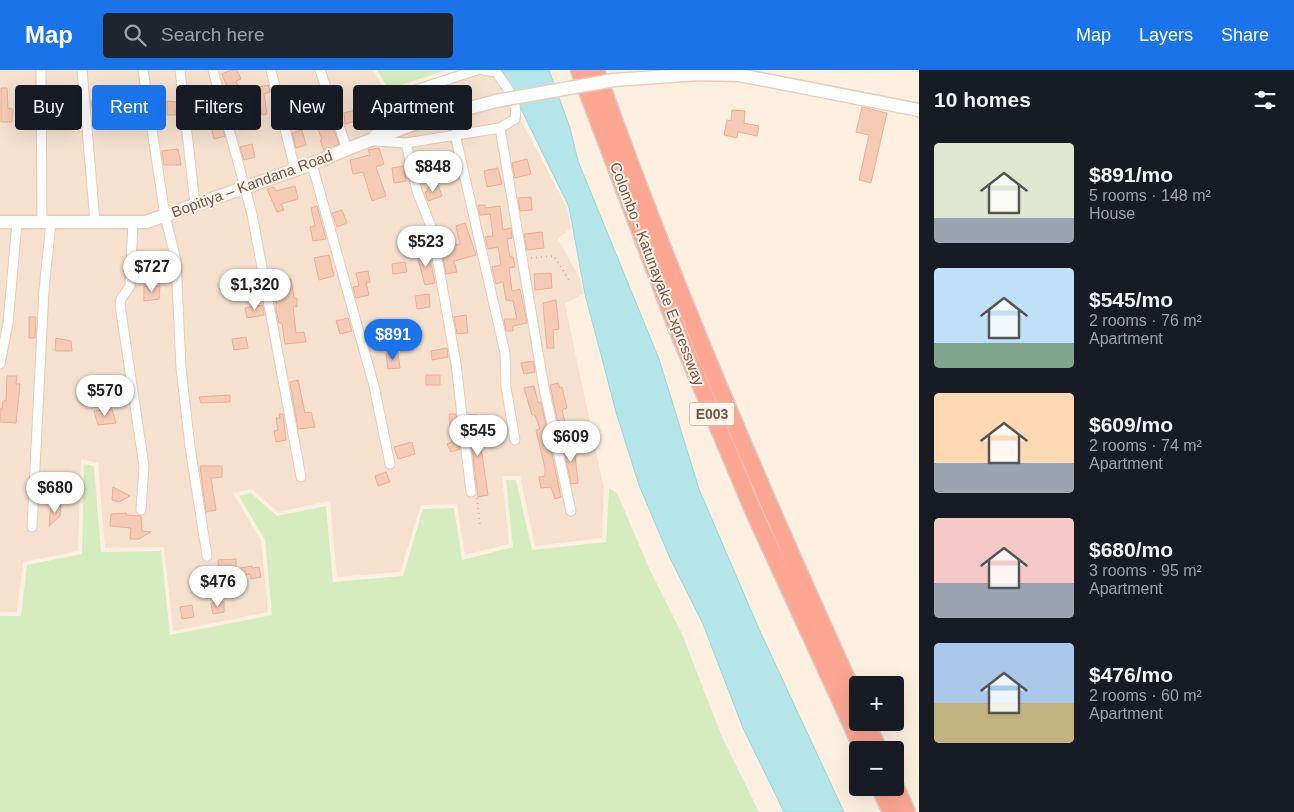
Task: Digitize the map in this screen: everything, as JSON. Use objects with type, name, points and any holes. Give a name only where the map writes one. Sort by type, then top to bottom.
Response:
[{"type":"highway","name":"Colombo - Katunayake Expressway","points":[[579,70],[677,329],[753,510],[859,741]]},
{"type":"highway","name":"Colombo - Katunayake Expressway","points":[[596,70],[689,314],[726,405],[849,683]]},
{"type":"highway","points":[[884,796],[891,812]]},
{"type":"highway","points":[[900,796],[908,812]]},
{"type":"street","points":[[32,527],[47,222],[41,70]]},
{"type":"street","points":[[82,70],[95,222]]},
{"type":"street","points":[[143,70],[165,216],[176,260],[184,387],[190,446],[206,556]]},
{"type":"street","points":[[180,70],[195,204]]},
{"type":"street","points":[[213,70],[252,214],[301,477]]},
{"type":"street","points":[[271,70],[295,170]]},
{"type":"street","points":[[320,70],[347,149]]},
{"type":"street","points":[[370,141],[398,104],[412,91],[477,70]]},
{"type":"street","points":[[370,141],[406,143],[500,128],[515,119],[517,110],[509,89],[496,72],[484,70]]},
{"type":"street","name":"Bopitiya – Kandana Road","points":[[0,222],[146,222],[244,189],[425,120],[496,101],[614,80],[738,73],[919,110]]},
{"type":"street","points":[[500,128],[544,388],[571,511]]},
{"type":"street","points":[[456,134],[505,353],[506,387],[515,440]]},
{"type":"street","points":[[406,143],[417,191],[430,224],[439,268],[456,364],[470,488]]},
{"type":"street","points":[[312,164],[374,386],[390,464]]},
{"type":"street","points":[[133,222],[130,286],[121,298],[120,306],[144,466],[140,510]]},
{"type":"street","points":[[0,364],[8,323],[17,223]]},
{"type":"path","points":[[521,260],[554,256],[569,280]]},
{"type":"path","points":[[470,488],[476,486],[480,525]]},
{"type":"shaded area","points":[[0,70],[372,70],[382,85],[353,85],[353,130],[472,130],[472,85],[414,85],[465,70],[498,70],[512,104],[567,207],[571,228],[558,239],[580,279],[583,294],[565,304],[604,489],[602,538],[535,546],[520,476],[502,476],[509,544],[465,555],[457,504],[421,505],[400,572],[337,577],[330,501],[278,512],[252,489],[233,493],[261,541],[268,612],[173,631],[164,547],[105,548],[98,463],[81,459],[78,551],[23,562],[17,612],[0,612]]},
{"type":"green space","points":[[377,70],[446,70],[401,85],[386,85]]},
{"type":"green space","points":[[84,464],[94,466],[101,552],[161,551],[170,635],[272,615],[265,540],[239,496],[251,493],[277,516],[326,506],[333,582],[403,576],[423,509],[454,508],[462,560],[513,547],[506,480],[516,480],[532,550],[606,542],[609,488],[617,493],[649,568],[682,634],[722,737],[759,812],[0,812],[0,616],[21,616],[27,565],[82,554]]},
{"type":"water","points":[[502,70],[549,70],[570,128],[578,161],[659,359],[699,489],[759,629],[844,812],[784,812],[743,728],[703,624],[670,558],[639,485],[616,412],[585,294],[569,207]]},
{"type":"building","points":[[231,70],[237,70],[241,79],[236,81],[238,85],[226,85],[222,74]]},
{"type":"building","points":[[268,85],[270,92],[264,94],[267,114],[262,115],[261,111],[261,87]]},
{"type":"building","points":[[1,88],[7,88],[8,108],[13,109],[12,122],[1,122]]},
{"type":"building","points":[[167,101],[176,102],[176,115],[167,115]]},
{"type":"building","points":[[862,107],[887,113],[871,183],[859,180],[869,135],[856,132]]},
{"type":"building","points":[[732,110],[745,111],[744,123],[759,126],[757,136],[738,132],[737,138],[724,135],[727,120],[731,121]]},
{"type":"building","points":[[353,111],[353,122],[345,124],[344,113]]},
{"type":"building","points":[[212,130],[223,130],[225,136],[214,139]]},
{"type":"building","points":[[302,130],[306,145],[296,148],[292,133]]},
{"type":"building","points":[[318,130],[334,130],[339,144],[324,150],[320,140],[322,139]]},
{"type":"building","points":[[252,144],[255,157],[244,160],[240,147]]},
{"type":"building","points":[[379,148],[384,164],[376,167],[386,196],[372,201],[363,172],[353,174],[350,160],[370,155],[368,150]]},
{"type":"building","points":[[178,149],[181,165],[164,165],[162,151]]},
{"type":"building","points":[[453,153],[456,166],[445,170],[441,158]]},
{"type":"building","points":[[527,159],[531,174],[515,178],[512,163]]},
{"type":"building","points":[[404,166],[406,181],[394,183],[392,168]]},
{"type":"building","points":[[498,168],[502,184],[487,187],[484,171]]},
{"type":"building","points":[[438,185],[442,196],[428,201],[425,192],[428,191],[427,188]]},
{"type":"building","points":[[295,186],[298,199],[281,204],[284,210],[277,212],[267,189],[274,187],[276,191]]},
{"type":"building","points":[[531,197],[532,210],[520,211],[518,198]]},
{"type":"building","points":[[478,205],[485,205],[485,208],[500,206],[503,230],[511,228],[512,238],[507,239],[510,257],[513,257],[515,267],[509,268],[512,291],[520,289],[527,323],[513,326],[513,331],[506,331],[504,319],[517,319],[513,301],[506,300],[503,282],[496,284],[492,267],[501,265],[498,247],[488,249],[485,237],[493,236],[490,214],[480,215]]},
{"type":"building","points":[[317,206],[326,239],[313,241],[310,227],[315,226],[311,208]]},
{"type":"building","points":[[342,210],[347,223],[337,227],[332,213]]},
{"type":"building","points":[[465,223],[476,255],[454,261],[457,272],[446,274],[441,247],[446,246],[446,248],[460,244],[456,226]]},
{"type":"building","points":[[542,232],[544,248],[527,250],[524,234]]},
{"type":"building","points":[[429,252],[435,283],[425,285],[417,255]]},
{"type":"building","points":[[329,255],[334,276],[319,280],[314,258]]},
{"type":"building","points":[[405,262],[407,272],[393,274],[392,264]]},
{"type":"building","points":[[368,271],[370,282],[366,283],[369,295],[356,298],[353,287],[359,286],[356,273]]},
{"type":"building","points":[[551,273],[552,288],[535,290],[534,274]]},
{"type":"building","points":[[291,279],[294,298],[297,298],[297,307],[293,306],[296,333],[304,332],[306,342],[285,344],[282,323],[279,323],[276,310],[277,293],[274,293],[273,282]]},
{"type":"building","points":[[144,286],[160,286],[159,299],[144,301]]},
{"type":"building","points":[[429,294],[430,307],[417,309],[415,296]]},
{"type":"building","points":[[556,300],[559,329],[553,330],[554,348],[547,348],[543,303]]},
{"type":"building","points":[[263,305],[264,315],[247,318],[245,308]]},
{"type":"building","points":[[466,315],[468,333],[457,334],[454,317]]},
{"type":"building","points":[[29,317],[36,317],[35,338],[29,338]]},
{"type":"building","points":[[348,318],[352,331],[340,334],[336,321]]},
{"type":"building","points":[[391,326],[395,339],[377,342],[374,329]]},
{"type":"building","points":[[246,337],[248,348],[234,350],[232,339]]},
{"type":"building","points":[[56,338],[71,341],[72,351],[55,351]]},
{"type":"building","points":[[447,348],[448,357],[432,360],[431,351]]},
{"type":"building","points":[[398,353],[400,368],[388,369],[386,354]]},
{"type":"building","points":[[533,361],[535,372],[524,374],[521,363]]},
{"type":"building","points":[[426,375],[440,375],[440,385],[426,385]]},
{"type":"building","points":[[7,376],[17,376],[16,384],[20,384],[16,423],[0,422],[0,409],[2,409],[3,401],[6,401]]},
{"type":"building","points":[[298,380],[305,413],[311,412],[315,427],[298,429],[290,382]]},
{"type":"building","points":[[558,383],[560,388],[562,387],[567,408],[562,410],[565,422],[561,423],[562,427],[559,428],[550,385]]},
{"type":"building","points":[[534,386],[538,403],[541,402],[561,497],[555,499],[551,487],[541,488],[539,477],[545,476],[545,468],[536,430],[540,429],[535,415],[532,415],[524,388]]},
{"type":"building","points":[[230,395],[230,402],[201,403],[199,397]]},
{"type":"building","points":[[112,409],[116,423],[98,425],[94,411]]},
{"type":"building","points":[[279,414],[283,414],[286,440],[276,442],[274,431],[278,430],[276,418],[280,418]]},
{"type":"building","points":[[449,414],[456,414],[460,449],[451,452],[447,444],[452,442]]},
{"type":"building","points":[[468,415],[478,415],[480,439],[477,439],[482,454],[488,495],[478,497]]},
{"type":"building","points":[[412,442],[415,454],[398,459],[394,447]]},
{"type":"building","points":[[574,444],[578,483],[571,484],[563,445]]},
{"type":"building","points":[[200,466],[222,466],[222,477],[211,478],[216,510],[206,512]]},
{"type":"building","points":[[386,472],[390,482],[378,486],[375,476]]},
{"type":"building","points":[[113,487],[130,496],[119,502],[112,500]]},
{"type":"building","points":[[51,505],[61,506],[60,516],[49,526]]},
{"type":"building","points":[[126,513],[126,515],[141,516],[142,531],[151,532],[139,539],[130,539],[131,528],[110,526],[111,514]]},
{"type":"building","points":[[236,559],[236,569],[252,566],[252,568],[259,567],[261,577],[251,579],[250,574],[231,578],[231,593],[222,593],[223,576],[219,576],[218,560]]},
{"type":"building","points":[[224,602],[224,612],[213,614],[211,603]]},
{"type":"building","points":[[192,605],[194,617],[182,619],[180,607]]}]
